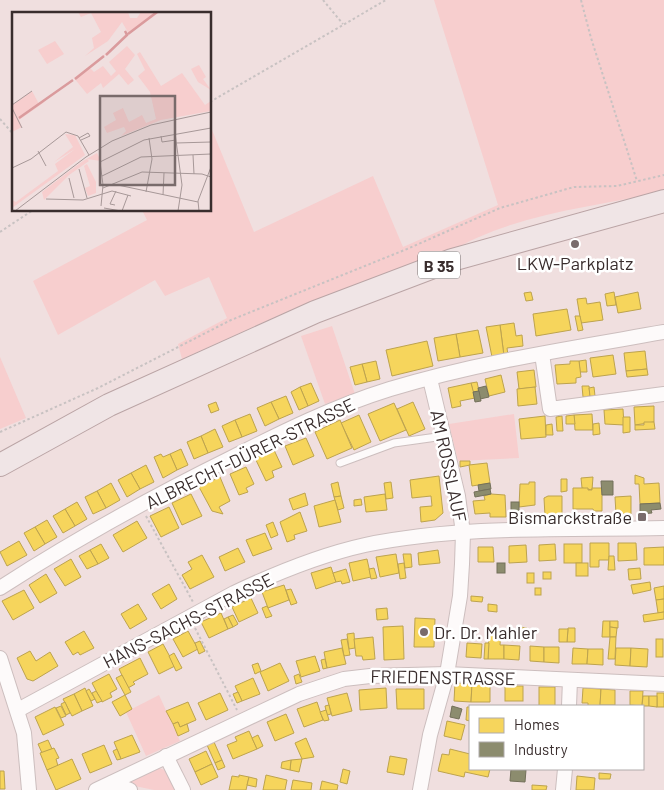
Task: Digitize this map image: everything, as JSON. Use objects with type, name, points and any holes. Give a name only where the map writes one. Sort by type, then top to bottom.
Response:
[{"type":"main road","name":"B 35","points":[[0,465],[109,405],[315,312],[452,260],[664,201]]},
{"type":"street","name":"ALBRECHT-DÜRER-STRASSE","points":[[0,588],[140,506],[241,453],[327,413],[392,389],[430,379],[542,354],[664,332]]},
{"type":"street","points":[[542,354],[550,408],[664,394]]},
{"type":"street","name":"AM ROSSLAUF","points":[[420,790],[430,735],[447,674],[460,596],[463,533],[455,478],[430,379]]},
{"type":"street","name":"HANS-SACHS-STRASSE","points":[[18,710],[192,610],[262,579],[328,555],[366,545],[463,533],[664,528]]},
{"type":"street","points":[[0,658],[24,733],[28,790]]},
{"type":"street","name":"FRIEDENSTRASSE","points":[[96,790],[299,694],[344,680],[370,676],[447,674],[664,684]]},
{"type":"street","points":[[569,705],[570,680]]},
{"type":"street","points":[[166,756],[183,790]]},
{"type":"street","points":[[563,790],[565,770]]},
{"type":"street","points":[[112,782],[130,790]]},
{"type":"lane","points":[[340,463],[394,442],[445,436]]},
{"type":"path","points":[[323,0],[343,24]]},
{"type":"path","points":[[211,101],[386,0]]},
{"type":"path","points":[[581,0],[596,56],[637,181]]},
{"type":"path","points":[[0,119],[12,133]]},
{"type":"path","points":[[0,432],[98,388],[231,320],[407,249],[500,208],[574,187],[617,186],[664,175]]},
{"type":"path","points":[[0,232],[32,211]]},
{"type":"path","points":[[140,506],[192,610],[238,713]]},
{"type":"shaded area","points":[[434,0],[664,0],[664,191],[553,213],[499,229],[448,253],[293,309],[182,359],[178,344],[227,318],[209,277],[165,296],[155,280],[58,335],[33,281],[147,220],[142,211],[211,211],[211,127],[254,232],[373,176],[403,247],[498,205]]},
{"type":"shaded area","points":[[332,326],[355,394],[325,404],[301,336]]},
{"type":"shaded area","points":[[0,357],[26,418],[0,429]]},
{"type":"shaded area","points":[[514,414],[519,458],[458,461],[449,424]]},
{"type":"shaded area","points":[[159,695],[180,741],[146,756],[126,712]]},
{"type":"shaded area","points":[[159,768],[167,771],[177,790],[154,790],[128,783]]},
{"type":"building: Homes","points":[[531,292],[533,300],[526,301],[524,293]]},
{"type":"building: Homes","points":[[614,292],[616,305],[607,306],[605,294]]},
{"type":"building: Homes","points":[[638,292],[641,309],[618,313],[615,297]]},
{"type":"building: Homes","points":[[586,298],[587,304],[600,302],[603,320],[581,323],[577,299]]},
{"type":"building: Homes","points":[[567,309],[571,330],[536,336],[533,314]]},
{"type":"building: Homes","points":[[575,316],[580,316],[583,330],[578,331]]},
{"type":"building: Homes","points":[[514,323],[516,336],[522,335],[523,346],[507,348],[508,355],[504,356],[500,325]]},
{"type":"building: Homes","points":[[500,325],[504,356],[492,357],[486,327]]},
{"type":"building: Homes","points":[[478,330],[483,353],[460,357],[456,334]]},
{"type":"building: Homes","points":[[456,334],[460,357],[438,361],[434,338]]},
{"type":"building: Homes","points":[[427,341],[433,366],[392,376],[386,350]]},
{"type":"building: Homes","points":[[645,351],[647,369],[626,371],[624,353]]},
{"type":"building: Homes","points":[[613,355],[616,374],[593,377],[590,358]]},
{"type":"building: Homes","points":[[586,360],[587,372],[580,372],[579,361]]},
{"type":"building: Homes","points":[[376,361],[380,379],[367,382],[362,364]]},
{"type":"building: Homes","points":[[570,361],[579,361],[581,377],[576,378],[576,383],[557,384],[555,365],[570,364]]},
{"type":"building: Homes","points":[[362,364],[367,382],[355,385],[350,367]]},
{"type":"building: Homes","points":[[647,369],[648,375],[627,377],[626,371]]},
{"type":"building: Homes","points":[[534,370],[536,387],[519,389],[517,372]]},
{"type":"building: Homes","points":[[501,375],[505,392],[489,396],[485,379]]},
{"type":"building: Homes","points":[[477,382],[479,391],[473,392],[471,383]]},
{"type":"building: Homes","points":[[311,383],[319,401],[308,406],[300,387]]},
{"type":"building: Homes","points":[[471,383],[475,398],[460,401],[461,406],[452,408],[448,388]]},
{"type":"building: Homes","points":[[582,386],[589,386],[590,396],[583,397]]},
{"type":"building: Homes","points":[[300,387],[308,406],[299,410],[291,392]]},
{"type":"building: Homes","points":[[535,387],[537,404],[518,406],[517,389]]},
{"type":"building: Homes","points":[[594,387],[595,396],[590,396],[589,388]]},
{"type":"building: Homes","points":[[286,396],[293,413],[279,419],[271,402]]},
{"type":"building: Homes","points":[[216,402],[219,410],[211,413],[208,405]]},
{"type":"building: Homes","points":[[271,402],[279,419],[265,426],[257,408]]},
{"type":"building: Homes","points":[[413,402],[425,429],[409,436],[397,409]]},
{"type":"building: Homes","points":[[394,403],[406,430],[380,441],[368,414]]},
{"type":"building: Homes","points":[[654,406],[654,422],[635,425],[634,407]]},
{"type":"building: Homes","points":[[623,409],[624,425],[605,424],[604,410]]},
{"type":"building: Homes","points":[[250,414],[257,431],[242,437],[235,420]]},
{"type":"building: Homes","points":[[592,414],[593,430],[575,430],[574,415]]},
{"type":"building: Homes","points":[[359,415],[371,442],[354,450],[341,423]]},
{"type":"building: Homes","points":[[574,415],[575,424],[566,424],[566,416]]},
{"type":"building: Homes","points":[[545,416],[546,437],[521,439],[519,419]]},
{"type":"building: Homes","points":[[562,416],[563,431],[557,431],[556,417]]},
{"type":"building: Homes","points":[[623,417],[630,417],[630,432],[623,433]]},
{"type":"building: Homes","points":[[235,420],[242,437],[229,442],[222,426]]},
{"type":"building: Homes","points":[[340,420],[352,448],[327,459],[315,432]]},
{"type":"building: Homes","points":[[644,422],[654,422],[655,429],[635,430],[635,425],[644,425]]},
{"type":"building: Homes","points":[[599,423],[600,434],[593,435],[593,424]]},
{"type":"building: Homes","points":[[552,424],[553,435],[546,435],[546,425]]},
{"type":"building: Homes","points":[[215,429],[223,447],[208,453],[201,436]]},
{"type":"building: Homes","points":[[201,436],[208,453],[194,459],[187,442]]},
{"type":"building: Homes","points":[[306,438],[314,456],[293,465],[285,446]]},
{"type":"building: Homes","points":[[181,449],[188,465],[177,470],[170,454]]},
{"type":"building: Homes","points":[[274,450],[282,467],[272,471],[274,477],[266,481],[255,458]]},
{"type":"building: Homes","points":[[161,454],[163,457],[170,454],[177,470],[163,478],[154,457]]},
{"type":"building: Homes","points":[[460,461],[470,461],[470,465],[460,467]]},
{"type":"building: Homes","points":[[487,463],[490,483],[472,486],[469,465]]},
{"type":"building: Homes","points":[[146,465],[154,482],[140,489],[131,473]]},
{"type":"building: Homes","points":[[246,467],[254,484],[246,488],[248,492],[239,495],[230,474]]},
{"type":"building: Homes","points":[[131,473],[140,489],[127,497],[118,480]]},
{"type":"building: Homes","points":[[635,475],[644,478],[644,484],[659,483],[660,503],[640,504],[639,484],[635,484]]},
{"type":"building: Homes","points":[[439,476],[443,513],[435,520],[421,522],[420,507],[432,506],[431,496],[412,498],[410,480]]},
{"type":"building: Homes","points":[[220,477],[230,501],[219,507],[223,514],[212,511],[199,487]]},
{"type":"building: Homes","points":[[593,477],[592,490],[582,488],[581,478]]},
{"type":"building: Homes","points":[[561,479],[567,479],[567,491],[561,492]]},
{"type":"building: Homes","points":[[338,482],[341,496],[334,497],[331,484]]},
{"type":"building: Homes","points":[[391,482],[393,498],[386,499],[384,483]]},
{"type":"building: Homes","points":[[529,482],[535,482],[535,505],[519,507],[520,484],[529,484]]},
{"type":"building: Homes","points":[[111,483],[120,500],[106,508],[97,491]]},
{"type":"building: Homes","points":[[573,488],[588,488],[588,490],[592,490],[592,488],[602,488],[602,511],[573,509]]},
{"type":"building: Homes","points":[[97,491],[106,508],[93,514],[85,497]]},
{"type":"building: Homes","points":[[305,493],[308,505],[293,510],[289,499]]},
{"type":"building: Homes","points":[[191,494],[202,516],[182,525],[172,503]]},
{"type":"building: Homes","points":[[385,494],[387,510],[366,512],[364,497]]},
{"type":"building: Homes","points":[[491,494],[505,495],[506,517],[490,517],[490,513],[475,514],[473,501],[485,500],[484,496]]},
{"type":"building: Homes","points":[[341,496],[344,508],[338,510],[334,497]]},
{"type":"building: Homes","points":[[548,496],[562,496],[562,515],[545,516],[544,498]]},
{"type":"building: Homes","points":[[631,496],[631,514],[616,514],[615,497]]},
{"type":"building: Homes","points":[[361,499],[362,505],[354,506],[354,500]]},
{"type":"building: Homes","points":[[335,500],[341,522],[319,527],[314,506]]},
{"type":"building: Homes","points":[[77,502],[87,519],[75,526],[65,509]]},
{"type":"building: Homes","points":[[169,507],[179,528],[161,537],[150,516]]},
{"type":"building: Homes","points":[[65,509],[75,526],[63,533],[53,516]]},
{"type":"building: Homes","points":[[300,512],[307,531],[294,535],[295,539],[287,542],[280,522]]},
{"type":"building: Homes","points":[[47,520],[57,537],[45,544],[35,527]]},
{"type":"building: Homes","points":[[137,521],[147,538],[123,552],[113,535]]},
{"type":"building: Homes","points":[[273,522],[278,535],[271,538],[266,525]]},
{"type":"building: Homes","points":[[35,527],[45,544],[34,551],[24,533]]},
{"type":"building: Homes","points":[[265,533],[272,549],[253,556],[246,540]]},
{"type":"building: Homes","points":[[19,541],[27,555],[7,566],[0,552]]},
{"type":"building: Homes","points":[[590,543],[609,543],[609,560],[599,560],[599,567],[590,567]]},
{"type":"building: Homes","points":[[618,543],[636,543],[637,560],[618,561]]},
{"type":"building: Homes","points":[[101,544],[109,558],[98,564],[90,550]]},
{"type":"building: Homes","points":[[555,544],[556,560],[539,561],[539,545]]},
{"type":"building: Homes","points":[[564,544],[582,544],[582,563],[564,563]]},
{"type":"building: Homes","points":[[526,545],[527,562],[509,563],[509,546]]},
{"type":"building: Homes","points":[[478,547],[493,547],[494,562],[478,562]]},
{"type":"building: Homes","points":[[664,547],[664,565],[644,565],[644,548]]},
{"type":"building: Homes","points":[[238,548],[245,562],[225,571],[219,557]]},
{"type":"building: Homes","points":[[90,550],[98,564],[87,569],[79,556]]},
{"type":"building: Homes","points":[[438,550],[440,563],[419,565],[418,553]]},
{"type":"building: Homes","points":[[396,554],[399,573],[380,577],[376,557]]},
{"type":"building: Homes","points":[[403,554],[411,554],[412,567],[405,568]]},
{"type":"building: Homes","points":[[202,555],[214,577],[190,589],[182,575],[192,569],[188,562]]},
{"type":"building: Homes","points":[[609,556],[614,556],[615,570],[608,570]]},
{"type":"building: Homes","points":[[71,559],[81,577],[65,586],[54,569]]},
{"type":"building: Homes","points":[[367,559],[371,577],[353,581],[349,563]]},
{"type":"building: Homes","points":[[404,563],[406,578],[400,579],[398,564]]},
{"type":"building: Homes","points":[[576,563],[588,563],[588,576],[576,576]]},
{"type":"building: Homes","points":[[331,567],[336,582],[316,589],[311,573]]},
{"type":"building: Homes","points":[[374,568],[377,578],[371,579],[369,569]]},
{"type":"building: Homes","points":[[640,568],[641,579],[629,580],[628,569]]},
{"type":"building: Homes","points":[[346,569],[350,582],[342,584],[341,581],[336,582],[333,573]]},
{"type":"building: Homes","points":[[543,572],[551,572],[551,579],[543,579]]},
{"type":"building: Homes","points":[[527,573],[534,573],[534,583],[527,583]]},
{"type":"building: Homes","points":[[46,574],[57,593],[40,603],[29,585]]},
{"type":"building: Homes","points":[[650,582],[651,590],[633,594],[631,585]]},
{"type":"building: Homes","points":[[169,584],[177,599],[161,609],[152,594]]},
{"type":"building: Homes","points":[[284,585],[289,600],[268,608],[262,592]]},
{"type":"building: Homes","points":[[664,586],[664,599],[656,600],[654,588]]},
{"type":"building: Homes","points":[[535,588],[541,588],[541,595],[535,595]]},
{"type":"building: Homes","points":[[291,589],[297,603],[291,605],[286,590]]},
{"type":"building: Homes","points":[[24,590],[34,608],[13,620],[2,601]]},
{"type":"building: Homes","points":[[471,596],[483,597],[482,602],[471,601]]},
{"type":"building: Homes","points":[[251,598],[258,613],[239,622],[232,607]]},
{"type":"building: Homes","points":[[664,599],[664,612],[658,613],[656,600]]},
{"type":"building: Homes","points":[[138,604],[147,619],[130,629],[121,614]]},
{"type":"building: Homes","points":[[488,604],[497,605],[497,612],[488,611]]},
{"type":"building: Homes","points":[[267,606],[272,616],[266,618],[262,608]]},
{"type":"building: Homes","points":[[387,608],[388,619],[377,620],[376,609]]},
{"type":"building: Homes","points":[[664,612],[664,619],[644,622],[643,615]]},
{"type":"building: Homes","points":[[221,613],[228,629],[209,638],[201,622]]},
{"type":"building: Homes","points":[[233,615],[238,624],[233,627],[228,617]]},
{"type":"building: Homes","points":[[228,617],[233,627],[228,629],[224,619]]},
{"type":"building: Homes","name":"Dr. Dr. Mahler","points":[[415,618],[435,619],[434,647],[414,647]]},
{"type":"building: Homes","points":[[603,621],[610,621],[610,637],[602,637]]},
{"type":"building: Homes","points":[[610,621],[618,621],[618,628],[610,627]]},
{"type":"building: Homes","points":[[403,626],[404,659],[384,660],[383,627]]},
{"type":"building: Homes","points":[[520,627],[527,628],[526,640],[519,640]]},
{"type":"building: Homes","points":[[610,627],[617,628],[616,637],[610,637]]},
{"type":"building: Homes","points":[[568,628],[575,628],[575,642],[567,642]]},
{"type":"building: Homes","points":[[559,629],[568,629],[567,642],[559,642]]},
{"type":"building: Homes","points":[[489,630],[501,631],[500,645],[504,645],[504,659],[488,659]]},
{"type":"building: Homes","points":[[84,631],[94,648],[80,655],[78,652],[73,655],[65,642]]},
{"type":"building: Homes","points":[[188,631],[198,649],[183,657],[173,639]]},
{"type":"building: Homes","points":[[354,633],[355,648],[349,649],[347,634]]},
{"type":"building: Homes","points":[[373,637],[375,659],[363,660],[362,656],[356,656],[354,639]]},
{"type":"building: Homes","points":[[610,637],[616,637],[615,659],[608,659]]},
{"type":"building: Homes","points":[[347,639],[350,655],[344,656],[341,640]]},
{"type":"building: Homes","points":[[656,639],[663,639],[663,657],[656,657]]},
{"type":"building: Homes","points":[[200,641],[205,651],[199,654],[195,643]]},
{"type":"building: Homes","points":[[467,643],[482,644],[481,658],[466,657]]},
{"type":"building: Homes","points":[[485,643],[489,643],[488,659],[484,659]]},
{"type":"building: Homes","points":[[163,644],[175,666],[159,674],[148,652]]},
{"type":"building: Homes","points":[[504,645],[520,646],[519,660],[504,659]]},
{"type":"building: Homes","points":[[530,646],[544,647],[544,662],[530,661]]},
{"type":"building: Homes","points":[[544,647],[559,647],[559,663],[544,662]]},
{"type":"building: Homes","points":[[342,648],[346,664],[327,668],[324,652]]},
{"type":"building: Homes","points":[[573,648],[588,649],[587,664],[572,664]]},
{"type":"building: Homes","points":[[616,648],[631,648],[630,666],[615,665]]},
{"type":"building: Homes","points":[[631,648],[648,649],[647,667],[630,666]]},
{"type":"building: Homes","points":[[588,649],[603,649],[603,665],[587,664]]},
{"type":"building: Homes","points":[[30,651],[36,661],[50,652],[58,666],[33,681],[27,679],[17,658]]},
{"type":"building: Homes","points":[[174,653],[182,668],[176,671],[169,656]]},
{"type":"building: Homes","points":[[315,656],[320,671],[301,677],[296,661]]},
{"type":"building: Homes","points":[[140,658],[148,674],[133,682],[135,684],[128,688],[119,669]]},
{"type":"building: Homes","points":[[325,659],[327,668],[323,669],[321,660]]},
{"type":"building: Homes","points":[[258,663],[261,671],[255,674],[252,665]]},
{"type":"building: Homes","points":[[280,663],[289,681],[268,691],[260,672]]},
{"type":"building: Homes","points":[[109,674],[117,689],[110,693],[112,697],[102,702],[92,683]]},
{"type":"building: Homes","points":[[299,674],[302,682],[296,684],[294,676]]},
{"type":"building: Homes","points":[[122,675],[131,692],[125,695],[116,678]]},
{"type":"building: Homes","points":[[253,678],[260,694],[242,701],[235,686]]},
{"type":"building: Homes","points":[[455,683],[472,684],[471,702],[454,701]]},
{"type":"building: Homes","points":[[472,684],[490,685],[490,702],[471,702]]},
{"type":"building: Homes","points":[[505,686],[523,686],[523,701],[505,701]]},
{"type":"building: Homes","points":[[539,687],[555,687],[555,705],[539,705]]},
{"type":"building: Homes","points":[[85,688],[93,706],[82,711],[74,694]]},
{"type":"building: Homes","points":[[386,688],[387,708],[360,710],[359,690]]},
{"type":"building: Homes","points":[[583,688],[601,689],[600,705],[582,703]]},
{"type":"building: Homes","points":[[89,689],[95,699],[91,701],[86,691]]},
{"type":"building: Homes","points":[[396,689],[424,689],[424,709],[397,709]]},
{"type":"building: Homes","points":[[601,689],[615,690],[615,705],[600,705]]},
{"type":"building: Homes","points":[[96,691],[102,701],[97,703],[92,693]]},
{"type":"building: Homes","points":[[630,691],[643,691],[642,705],[630,705]]},
{"type":"building: Homes","points":[[238,692],[242,701],[237,703],[233,694]]},
{"type":"building: Homes","points":[[220,693],[228,710],[206,720],[198,703]]},
{"type":"building: Homes","points":[[347,693],[352,711],[332,716],[327,698]]},
{"type":"building: Homes","points":[[657,693],[664,693],[664,707],[657,707]]},
{"type":"building: Homes","points":[[74,694],[82,711],[72,716],[63,699]]},
{"type":"building: Homes","points":[[125,695],[132,709],[120,716],[112,702]]},
{"type":"building: Homes","points":[[643,696],[649,696],[649,706],[642,705]]},
{"type":"building: Homes","points":[[649,696],[657,696],[657,707],[649,706]]},
{"type":"building: Homes","points":[[65,702],[70,713],[66,715],[61,704]]},
{"type":"building: Homes","points":[[188,702],[196,720],[180,727],[178,722],[173,724],[166,711]]},
{"type":"building: Homes","points":[[317,702],[323,720],[304,727],[297,709]]},
{"type":"building: Homes","points":[[329,705],[331,714],[327,715],[325,706]]},
{"type":"building: Homes","points":[[61,706],[66,716],[61,718],[56,708]]},
{"type":"building: Homes","points":[[55,707],[64,725],[43,735],[35,717]]},
{"type":"building: Homes","points":[[467,707],[469,707],[469,721],[466,720]]},
{"type":"building: Homes","points":[[326,710],[329,720],[324,721],[320,712]]},
{"type":"building: Homes","points":[[286,714],[294,733],[275,741],[267,722]]},
{"type":"building: Homes","points":[[447,721],[465,725],[461,740],[444,736]]},
{"type":"building: Homes","points":[[178,722],[180,727],[187,724],[189,731],[178,736],[173,724]]},
{"type":"building: Homes","points":[[249,731],[257,749],[233,759],[227,745],[237,741],[235,737]]},
{"type":"building: Homes","points":[[132,735],[140,752],[121,759],[114,742]]},
{"type":"building: Homes","points":[[258,735],[263,746],[257,749],[252,738]]},
{"type":"building: Homes","points":[[306,738],[314,757],[302,759],[295,743]]},
{"type":"building: Homes","points":[[48,740],[52,749],[42,753],[38,744]]},
{"type":"building: Homes","points":[[214,742],[222,760],[215,763],[207,745]]},
{"type":"building: Homes","points":[[104,745],[112,764],[90,773],[82,754]]},
{"type":"building: Homes","points":[[54,748],[59,758],[56,759],[58,766],[47,770],[40,753]]},
{"type":"building: Homes","points":[[117,749],[121,759],[117,760],[113,751]]},
{"type":"building: Homes","points":[[450,749],[469,754],[469,770],[490,770],[488,777],[465,772],[464,777],[438,771],[442,754],[449,755]]},
{"type":"building: Homes","points":[[206,751],[212,764],[195,772],[189,759]]},
{"type":"building: Homes","points":[[390,756],[407,759],[404,775],[387,772]]},
{"type":"building: Homes","points":[[72,759],[81,779],[56,790],[47,770]]},
{"type":"building: Homes","points":[[302,759],[299,772],[290,770],[291,760]]},
{"type":"building: Homes","points":[[222,760],[225,767],[218,770],[215,763]]},
{"type":"building: Homes","points":[[291,760],[290,770],[281,768],[282,762]]},
{"type":"building: Homes","points":[[212,764],[218,777],[201,785],[195,772]]},
{"type":"building: Homes","points":[[343,769],[350,771],[347,784],[340,782]]},
{"type":"building: Homes","points":[[0,771],[4,771],[5,789],[0,789]]},
{"type":"building: Homes","points":[[599,773],[611,774],[610,779],[599,779]]},
{"type":"building: Homes","points":[[239,775],[249,777],[246,790],[229,790],[232,776],[239,777]]},
{"type":"building: Homes","points":[[266,775],[287,780],[285,790],[263,790]]},
{"type":"building: Homes","points":[[577,776],[595,778],[594,790],[576,790]]},
{"type":"building: Homes","points":[[249,777],[257,779],[256,787],[247,785]]},
{"type":"building: Homes","points":[[293,780],[312,783],[311,790],[291,790]]},
{"type":"building: Homes","points":[[322,781],[338,785],[337,790],[320,790]]},
{"type":"building: Homes","points":[[532,785],[547,786],[546,790],[532,790]]},
{"type":"building: Industry","points":[[486,386],[489,397],[480,399],[478,388]]},
{"type":"building: Industry","points":[[479,391],[481,401],[475,402],[473,392]]},
{"type":"building: Industry","points":[[601,481],[613,481],[613,495],[602,495]]},
{"type":"building: Industry","points":[[490,483],[491,489],[479,491],[478,485]]},
{"type":"building: Industry","points":[[490,489],[491,494],[475,497],[474,492]]},
{"type":"building: Industry","points":[[511,502],[519,502],[519,514],[511,514]]},
{"type":"building: Industry","points":[[660,503],[661,509],[651,510],[652,513],[640,514],[640,504]]},
{"type":"building: Industry","points":[[497,563],[505,563],[505,573],[497,573]]},
{"type":"building: Industry","points":[[452,706],[462,709],[459,719],[450,717]]},
{"type":"building: Industry","points":[[511,770],[526,770],[525,782],[510,781]]},
{"type":"place","name":"LKW-Parkplatz","points":[[575,244]]},
{"type":"place","name":"Bismarckstraße","points":[[642,517]]},
{"type":"place","name":"Dr. Dr. Mahler","points":[[424,632]]}]
